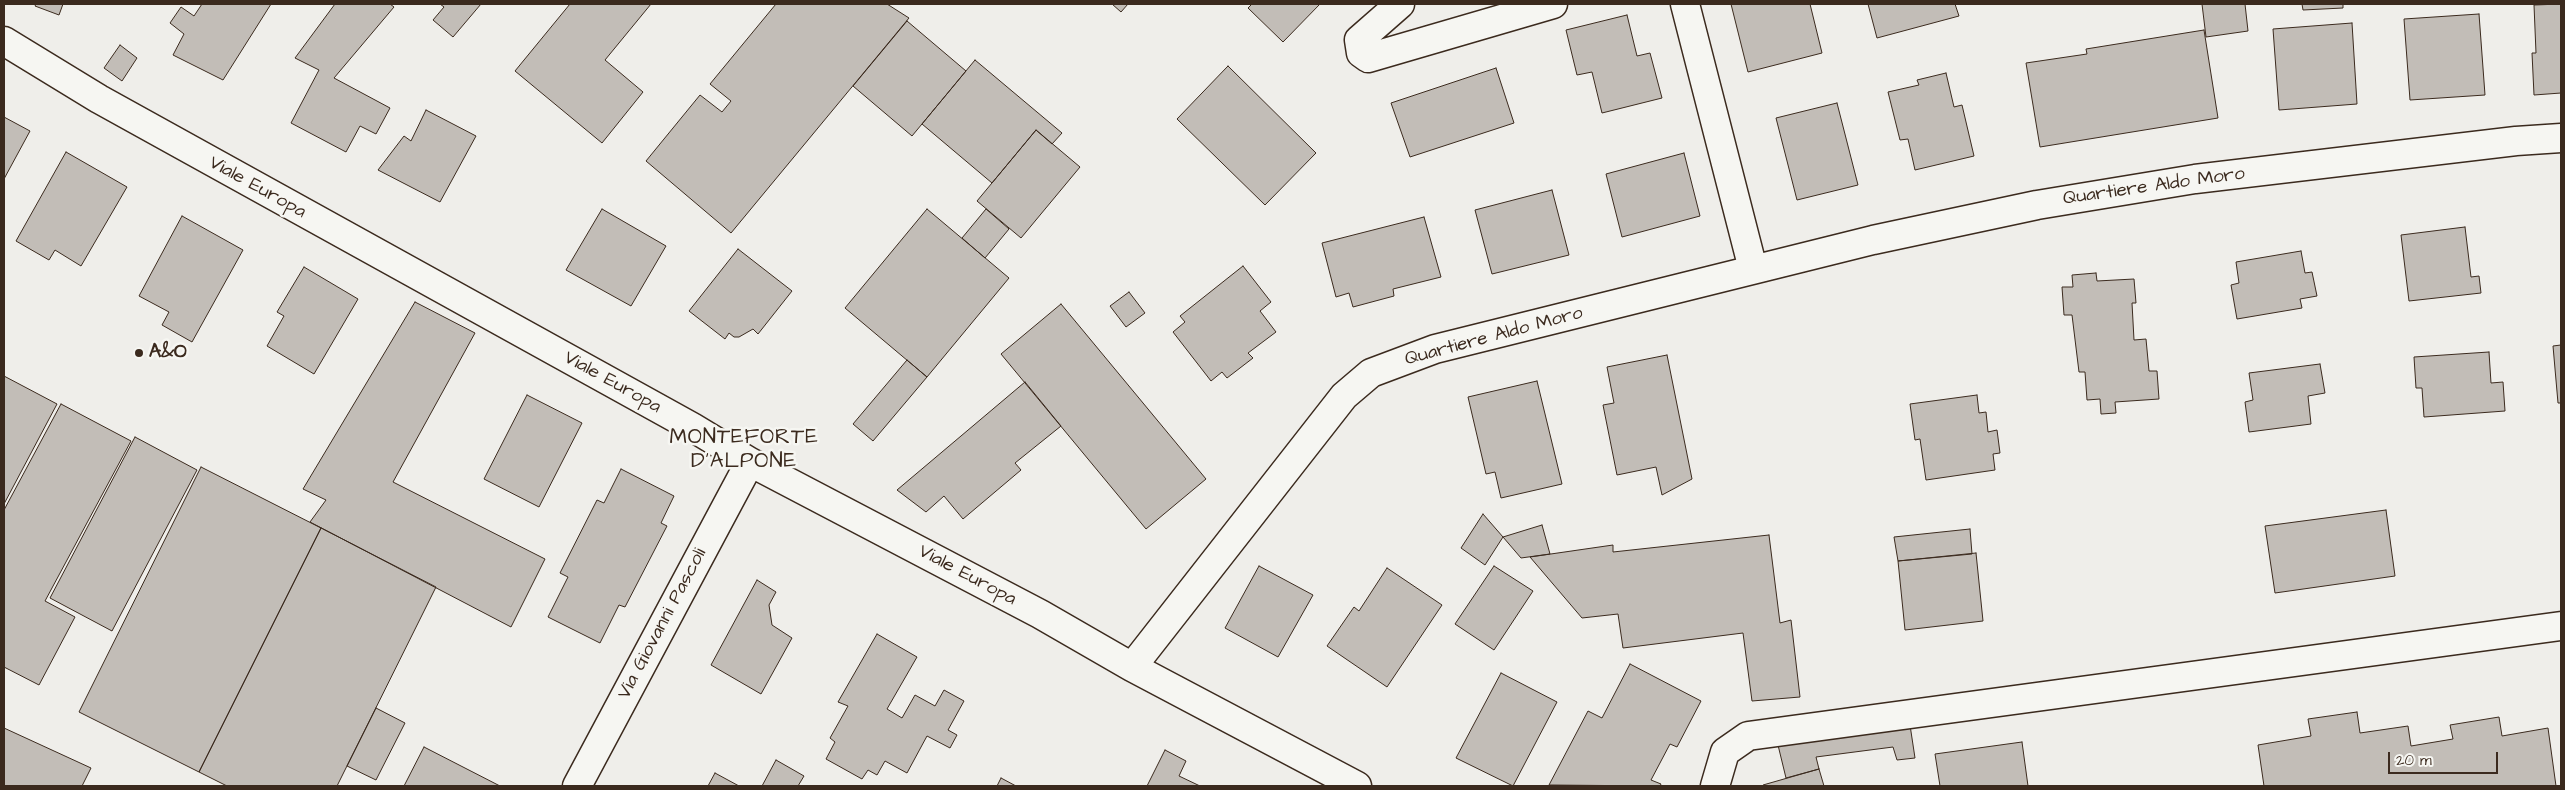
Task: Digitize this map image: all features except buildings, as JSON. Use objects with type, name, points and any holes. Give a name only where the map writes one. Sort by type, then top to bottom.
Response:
[{"type":"street","points":[[1400,4],[1358,40],[1362,53],[1368,58],[1553,4]]},
{"type":"street","points":[[1685,4],[1753,269]]},
{"type":"street","name":"Viale Europa","points":[[4,41],[108,104],[692,427],[750,462],[1040,614],[1132,667],[1357,786]]},
{"type":"street","name":"Quartiere Aldo Moro","points":[[1132,667],[1344,396],[1371,373],[1435,349],[1873,240],[2037,205],[2196,179],[2516,141],[2561,138]]},
{"type":"street","name":"Via Giovanni Pascoli","points":[[578,786],[750,462]]},
{"type":"street","points":[[1715,786],[1724,752],[1748,736],[2561,626]]},
{"type":"place","name":"A&O","points":[[139,353]]},
{"type":"district","name":"MONTEFORTE D'ALPONE","points":[[744,451]]}]
